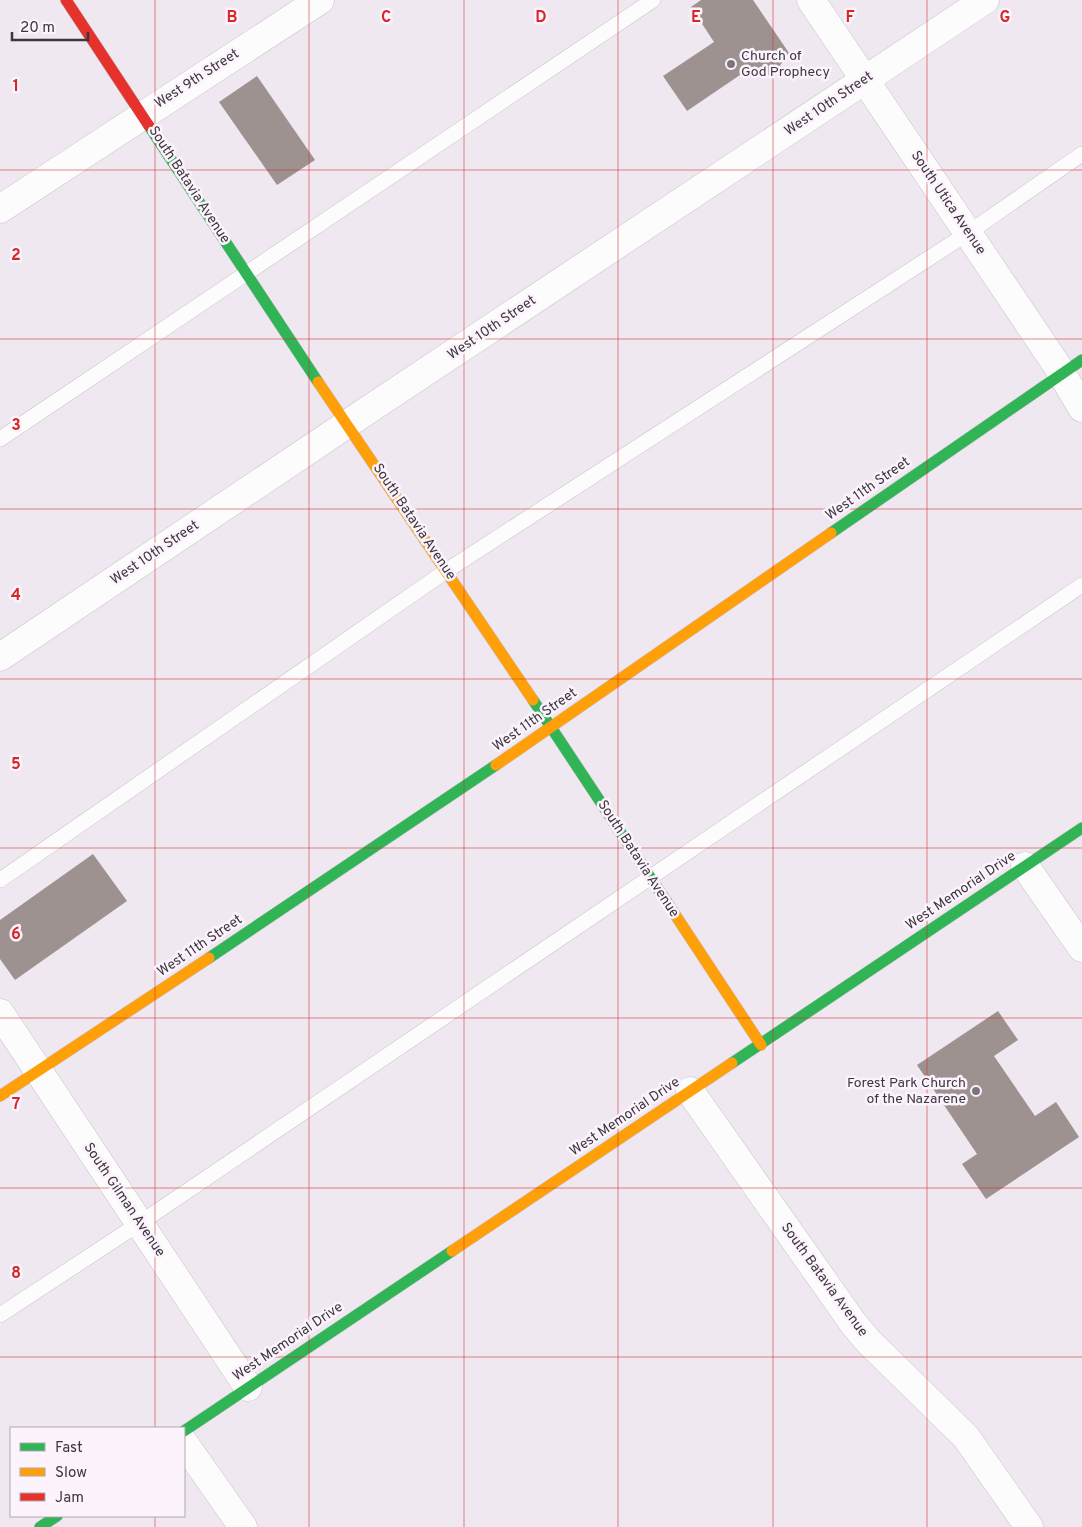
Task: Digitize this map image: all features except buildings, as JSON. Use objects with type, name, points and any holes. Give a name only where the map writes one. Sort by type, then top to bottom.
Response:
[{"type":"street","name":"South Batavia Avenue","points":[[66,0],[761,1045]]},
{"type":"street","name":"West 9th Street","points":[[0,209],[320,0]]},
{"type":"street","name":"South Utica Avenue","points":[[811,0],[968,233],[1072,367],[1082,408]]},
{"type":"street","name":"West 10th Street","points":[[0,657],[985,0]]},
{"type":"street","name":"West 11th Street","points":[[0,1096],[39,1072],[499,763],[1072,367]]},
{"type":"street","name":"West Memorial Drive","points":[[185,1430],[248,1386],[761,1045],[1082,828]]},
{"type":"street","points":[[1025,866],[1082,948]]},
{"type":"street","name":"South Gilman Avenue","points":[[0,1013],[248,1386]]},
{"type":"street","name":"South Batavia Avenue","points":[[690,1091],[853,1323],[868,1341],[966,1437],[1029,1527]]},
{"type":"street","points":[[185,1444],[243,1527]]},
{"type":"street","points":[[40,1527],[55,1517]]},
{"type":"lane","points":[[0,439],[653,0]]},
{"type":"lane","points":[[0,880],[446,571],[968,233],[1082,154]]},
{"type":"lane","points":[[0,1315],[140,1223],[1082,585]]},
{"type":"traffic: fast","points":[[149,126],[318,382]]},
{"type":"traffic: fast","points":[[831,533],[1082,360]]},
{"type":"traffic: fast","points":[[533,700],[670,907]]},
{"type":"traffic: fast","points":[[209,958],[496,765]]},
{"type":"traffic: fast","points":[[732,1063],[1082,828]]},
{"type":"traffic: fast","points":[[185,1430],[452,1251]]},
{"type":"traffic: fast","points":[[40,1527],[55,1517]]},
{"type":"traffic: slow","points":[[318,382],[533,700]]},
{"type":"traffic: slow","points":[[496,765],[831,533]]},
{"type":"traffic: slow","points":[[670,907],[761,1045]]},
{"type":"traffic: slow","points":[[0,1096],[209,958]]},
{"type":"traffic: slow","points":[[452,1251],[732,1063]]},
{"type":"traffic: jam","points":[[66,0],[149,126]]},
{"type":"place","name":"Church of God Prophecy","points":[[731,64]]},
{"type":"place","name":"Forest Park Church of the Nazarene","points":[[976,1091]]}]
